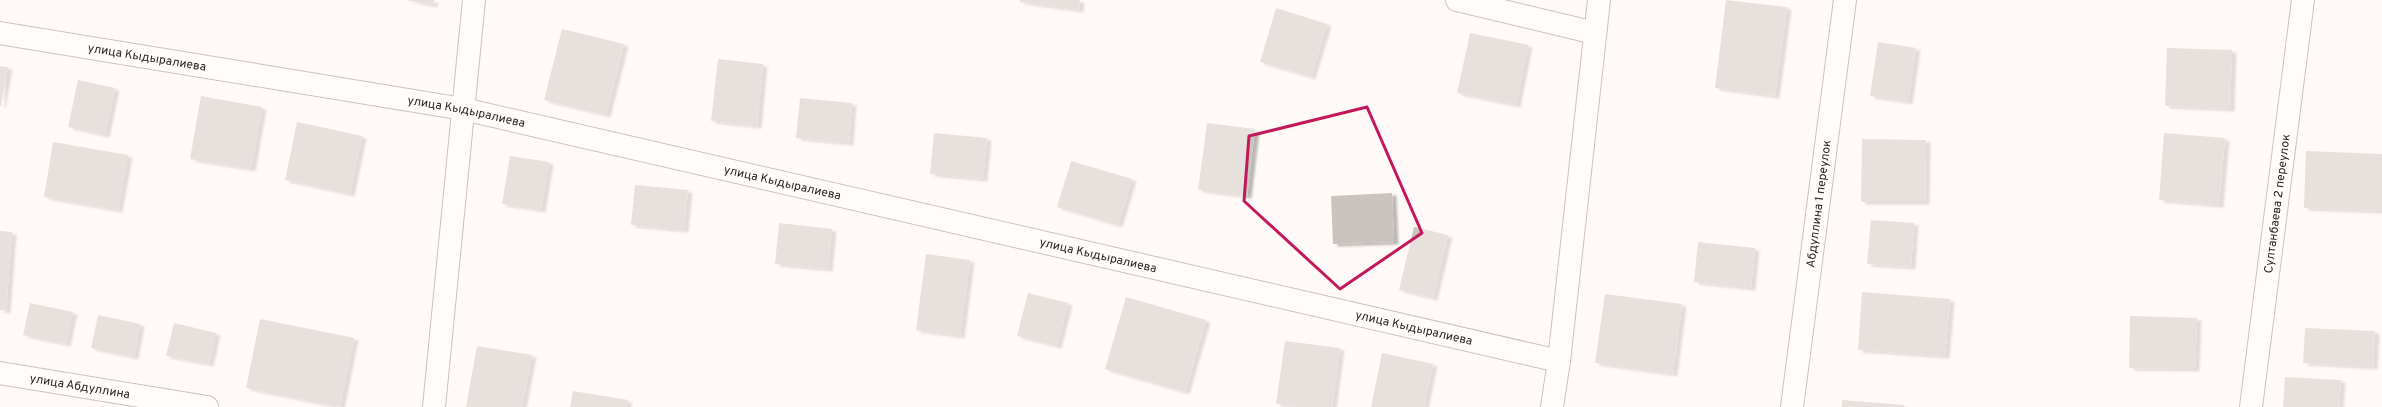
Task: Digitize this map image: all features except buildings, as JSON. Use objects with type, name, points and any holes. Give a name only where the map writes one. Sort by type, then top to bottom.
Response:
[{"type":"street","points":[[434,407],[474,0]]},
{"type":"street","points":[[1457,0],[1595,33]]},
{"type":"street","points":[[1552,407],[1559,361],[1599,0]]},
{"type":"street","name":"Абдуллина 1 переулок","points":[[1792,407],[1845,0]]},
{"type":"street","name":"Султанбаева 2 переулок","points":[[2252,407],[2303,0]]},
{"type":"street","name":"улица Кыдыралиева","points":[[0,33],[463,109],[1559,361]]},
{"type":"street","name":"улица Абдуллина","points":[[0,373],[207,407]]},
{"type":"highlighted area","points":[[1367,107],[1422,233],[1340,289],[1244,201],[1249,136]]}]
